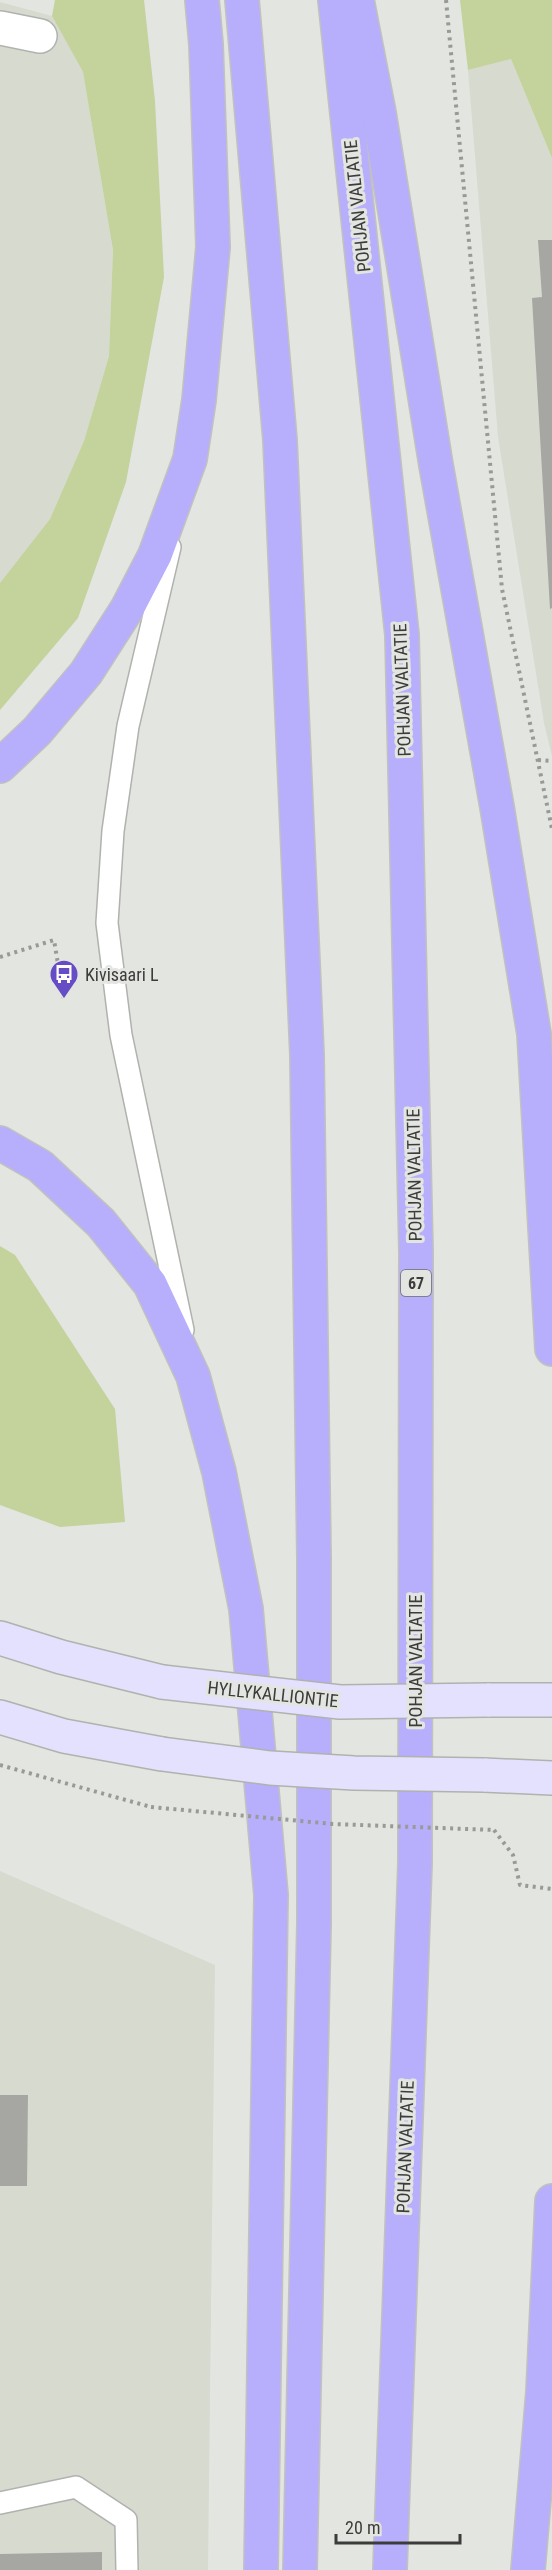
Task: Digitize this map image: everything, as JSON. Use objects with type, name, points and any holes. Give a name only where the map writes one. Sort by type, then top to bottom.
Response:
[{"type":"highway","points":[[0,766],[37,731],[86,673],[127,609],[155,555],[190,459],[199,400],[213,247],[206,44],[201,0]]},
{"type":"highway","points":[[242,0],[280,440],[308,1067],[314,1559],[314,1923],[300,2570]]},
{"type":"highway","name":"POHJAN VALTATIE","points":[[335,0],[402,635],[416,1252],[415,1863],[390,2570]]},
{"type":"highway","points":[[357,0],[379,113],[436,465],[497,807],[534,1034],[552,1349]]},
{"type":"highway","points":[[0,1143],[40,1166],[101,1222],[150,1284],[193,1376],[219,1472],[246,1609],[271,1895],[261,2570]]},
{"type":"highway","points":[[528,2570],[543,2392],[552,2201]]},
{"type":"main road","name":"HYLLYKALLIONTIE","points":[[0,1638],[61,1657],[162,1682],[340,1702],[552,1700]]},
{"type":"main road","points":[[0,1717],[64,1736],[162,1754],[270,1768],[354,1773],[552,1778]]},
{"type":"street","points":[[0,28],[40,36]]},
{"type":"lane","points":[[190,459],[128,726],[112,831],[107,923],[121,1035],[193,1376]]},
{"type":"lane","points":[[0,2503],[76,2487],[126,2520],[127,2570]]},
{"type":"path","points":[[446,0],[502,589],[552,829]]},
{"type":"path","points":[[538,760],[552,761]]},
{"type":"path","points":[[0,957],[54,940],[64,1000]]},
{"type":"path","points":[[0,1765],[151,1807],[333,1824],[494,1830],[513,1855],[520,1885],[552,1889]]},
{"type":"shaded area","points":[[0,2],[52,16],[83,72],[113,250],[109,356],[84,441],[50,519],[0,583]]},
{"type":"shaded area","points":[[511,59],[552,158],[552,756],[544,723],[498,437],[468,70]]},
{"type":"shaded area","points":[[0,1871],[215,1965],[208,2570],[0,2570]]},
{"type":"green space","points":[[55,0],[144,0],[155,101],[164,277],[126,482],[78,618],[0,710],[0,583],[50,519],[84,441],[109,356],[113,250],[83,72],[52,16]]},
{"type":"green space","points":[[460,0],[552,0],[552,158],[511,59],[468,70]]},
{"type":"green space","points":[[0,1246],[15,1255],[115,1409],[125,1522],[60,1527],[0,1505]]},
{"type":"building","points":[[538,240],[552,240],[552,608],[550,609],[532,298],[542,297]]},
{"type":"building","points":[[0,2095],[28,2095],[27,2186],[0,2186]]},
{"type":"building","points":[[102,2552],[102,2570],[0,2570],[0,2554]]},
{"type":"place","name":"Kivisaari L","points":[[64,1000]]}]
